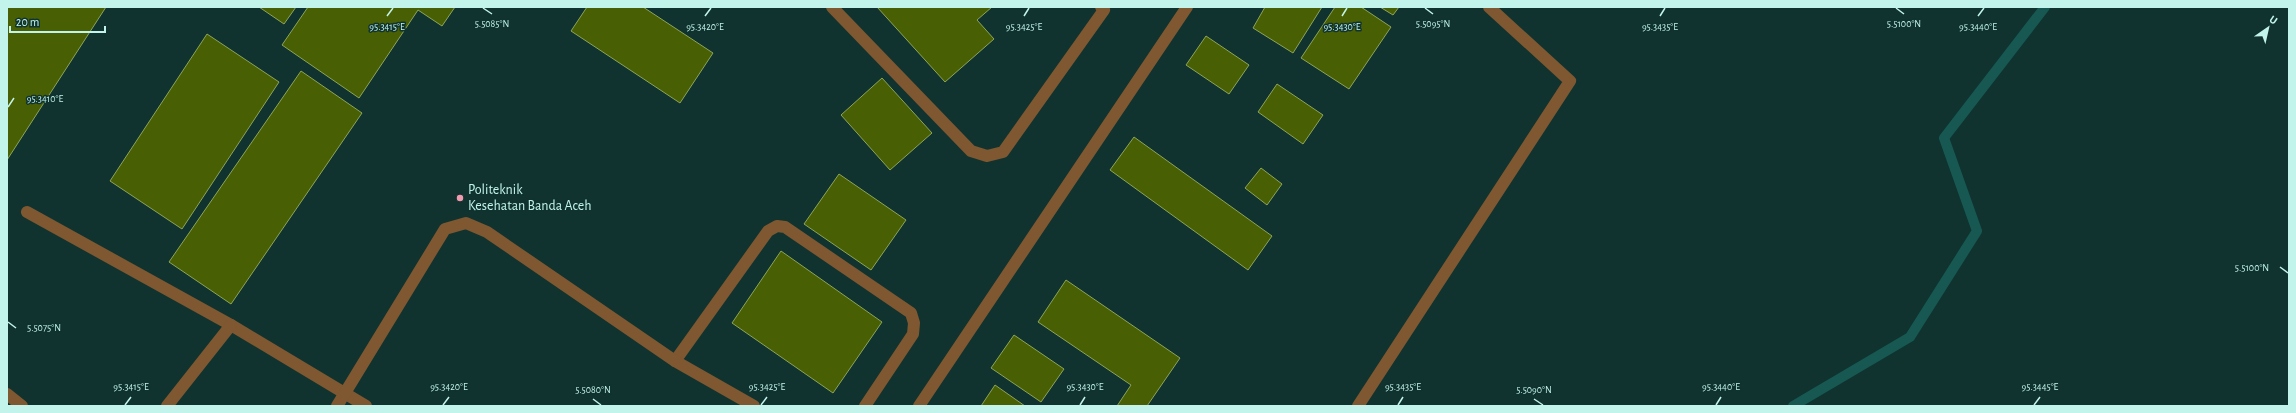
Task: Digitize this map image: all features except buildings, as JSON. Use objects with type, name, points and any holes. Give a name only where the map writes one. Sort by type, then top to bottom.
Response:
[{"type":"street","points":[[832,7],[971,151],[987,156],[1004,152],[1104,10],[1101,7]]},
{"type":"street","points":[[919,406],[1187,7]]},
{"type":"street","points":[[1358,406],[1570,81],[1489,7]]},
{"type":"street","points":[[27,212],[231,325],[347,393],[366,406]]},
{"type":"street","points":[[337,406],[347,393],[445,229],[466,223],[487,232],[675,361],[754,406]]},
{"type":"street","points":[[675,361],[768,231],[777,226],[785,227],[911,313],[914,323],[913,334],[865,406]]},
{"type":"street","points":[[167,406],[231,325]]},
{"type":"street","points":[[7,394],[22,406]]},
{"type":"waterway","points":[[1793,406],[1910,337],[1977,231],[1944,138],[2045,7]]},
{"type":"place","name":"Politeknik Kesehatan Banda Aceh","points":[[460,198]]}]
